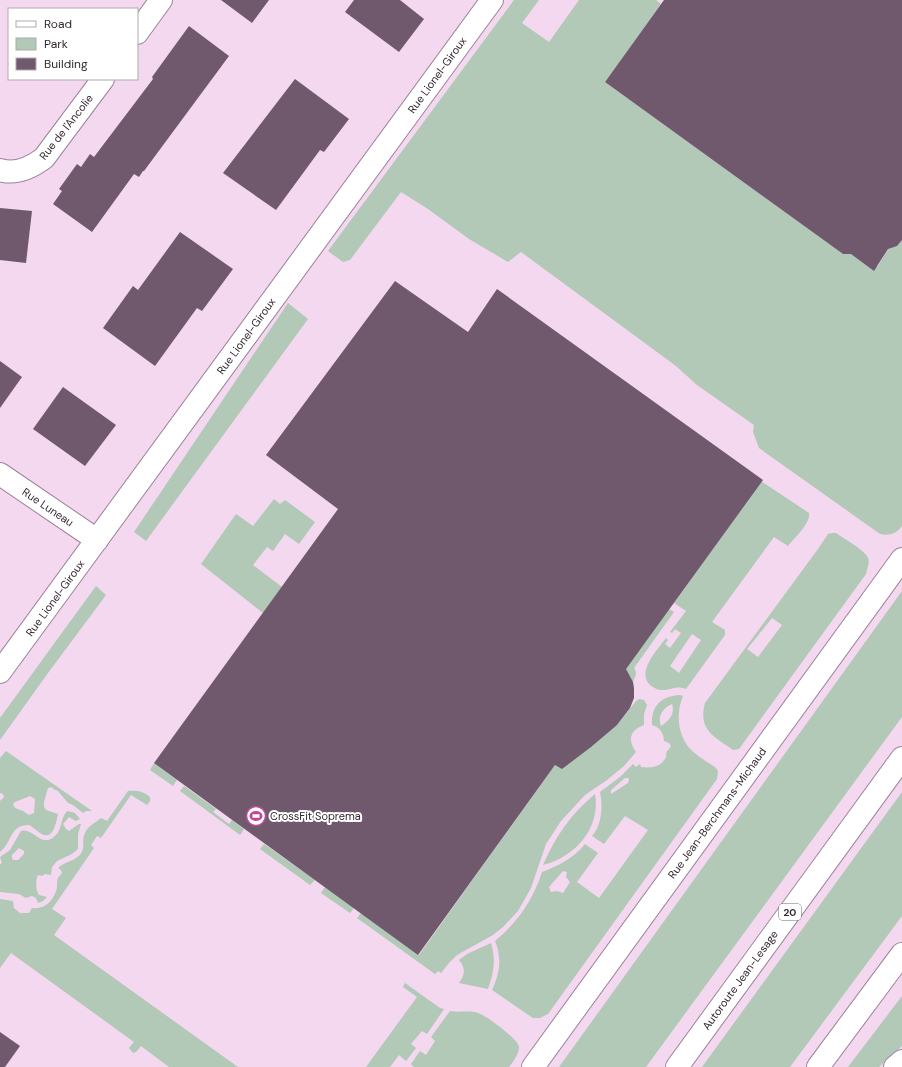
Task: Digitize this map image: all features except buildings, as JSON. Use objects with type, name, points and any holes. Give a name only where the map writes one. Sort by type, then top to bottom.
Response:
[{"type":"main road","points":[[138,32],[161,0]]},
{"type":"main road","name":"Rue Lionel-Giroux","points":[[0,672],[492,0]]},
{"type":"main road","name":"Rue de l'Ancolie","points":[[0,170],[14,171],[35,165],[44,158],[102,80]]},
{"type":"main road","name":"Rue Luneau","points":[[0,474],[97,540]]},
{"type":"main road","name":"Rue Jean-Berchmans-Michaud","points":[[533,1067],[902,559]]},
{"type":"main road","name":"Autoroute Jean-Lesage","points":[[677,1067],[902,758]]},
{"type":"main road","points":[[818,1067],[902,954]]},
{"type":"main road","points":[[895,1067],[902,1061]]},
{"type":"green space","points":[[514,0],[539,0],[522,23],[549,42],[579,0],[656,0],[661,4],[605,82],[843,254],[850,253],[874,268],[878,266],[890,246],[897,246],[902,240],[902,526],[895,533],[886,535],[880,534],[759,448],[753,432],[754,425],[697,385],[676,366],[521,252],[508,262],[469,239],[428,209],[401,192],[350,260],[343,262],[328,251]]},
{"type":"green space","points":[[288,303],[308,319],[146,541],[134,532]]},
{"type":"green space","points":[[761,481],[809,513],[805,526],[788,546],[774,537],[712,622],[725,630],[725,635],[686,689],[675,688],[660,690],[650,685],[646,680],[645,674],[654,654],[666,638],[668,640],[665,644],[670,648],[681,633],[675,629],[672,633],[670,632],[686,611],[674,603]],"holes":[[[692,634],[701,640],[679,673],[670,666]]]},
{"type":"green space","points":[[274,499],[280,504],[285,500],[315,522],[299,544],[285,534],[273,551],[267,547],[253,565],[282,587],[263,613],[201,564],[236,514],[253,526]]},
{"type":"green space","points":[[836,533],[866,555],[869,562],[866,574],[739,749],[733,750],[719,741],[706,726],[703,712],[705,703],[828,534]],"holes":[[[772,618],[782,625],[758,657],[747,649]]]},
{"type":"green space","points":[[96,586],[106,595],[0,740],[0,718]]},
{"type":"green space","points":[[902,591],[902,717],[646,1067],[559,1067]]},
{"type":"green space","points":[[669,609],[674,612],[634,668],[636,673],[633,682],[624,671]]},
{"type":"green space","points":[[683,696],[679,709],[679,723],[682,737],[690,749],[715,767],[718,771],[717,779],[548,1014],[540,1018],[533,1018],[492,990],[497,978],[499,966],[499,953],[495,941],[511,926],[524,910],[534,892],[542,872],[565,861],[581,849],[585,844],[598,853],[577,882],[599,898],[648,830],[625,816],[604,844],[592,836],[600,821],[600,792],[620,777],[633,764],[636,767],[640,764],[641,767],[652,767],[664,761],[666,753],[671,746],[669,743],[664,741],[662,733],[659,729],[652,725],[652,718],[655,707],[658,703],[667,697]],"holes":[[[672,704],[672,714],[661,726],[660,716],[666,708]],[[625,778],[629,779],[628,783],[611,794],[611,790]],[[563,871],[567,872],[566,877],[570,882],[563,893],[557,891],[551,892],[549,887]]]},
{"type":"green space","points":[[639,699],[644,700],[647,705],[644,714],[644,725],[639,727],[631,736],[631,743],[636,752],[624,766],[585,795],[561,821],[546,844],[531,888],[518,911],[493,935],[457,955],[441,973],[438,971],[435,974],[357,918],[361,913],[419,955],[555,765],[617,725]]},
{"type":"green space","points":[[6,751],[92,811],[86,811],[83,813],[68,803],[58,791],[52,787],[48,788],[44,807],[46,810],[58,814],[55,826],[51,833],[44,835],[29,825],[23,826],[14,831],[7,844],[0,852],[0,801],[4,797],[3,794],[0,793],[0,758]],"holes":[[[30,796],[35,799],[34,813],[29,815],[15,808],[13,804]]]},
{"type":"green space","points":[[154,763],[177,780],[173,786],[150,770]]},
{"type":"green space","points":[[184,786],[216,809],[213,812],[229,824],[232,820],[244,829],[240,835],[180,791]]},
{"type":"green space","points":[[128,791],[142,792],[150,797],[150,801],[147,805],[131,795],[101,838],[97,836],[91,845],[94,848],[52,909],[66,918],[54,935],[238,1067],[169,1067],[141,1046],[136,1052],[133,1053],[129,1048],[134,1042],[11,953],[0,968],[0,899],[13,901],[14,908],[20,913],[29,913],[32,908],[45,906],[56,892],[58,877],[62,873],[58,868],[80,855],[83,850],[86,831],[101,818],[107,821]]},
{"type":"green space","points":[[902,792],[902,916],[790,1067],[702,1067]]},
{"type":"green space","points":[[595,794],[596,806],[594,818],[590,829],[583,839],[575,848],[565,855],[555,861],[543,865],[564,826]]},
{"type":"green space","points":[[67,811],[75,813],[80,819],[76,821],[69,817],[63,824],[69,831],[81,824],[78,834],[78,849],[72,854],[57,861],[52,867],[51,875],[38,875],[36,882],[38,893],[39,895],[47,897],[38,903],[36,898],[32,896],[26,898],[19,894],[0,892],[0,864],[2,863],[0,857],[10,850],[21,831],[29,832],[41,839],[50,839],[59,831]],"holes":[[[19,848],[24,851],[24,854],[18,860],[13,860],[12,855]]]},
{"type":"green space","points":[[264,844],[315,880],[310,885],[260,849]]},
{"type":"green space","points":[[325,887],[354,908],[350,913],[321,893]]},
{"type":"green space","points":[[491,943],[494,966],[488,989],[459,983],[463,977],[464,969],[459,960],[467,954]]},
{"type":"green space","points":[[405,983],[440,1008],[444,1009],[427,1034],[422,1031],[411,1044],[416,1048],[406,1061],[399,1055],[390,1067],[366,1067],[417,997],[403,987]]},
{"type":"green space","points":[[902,996],[902,1046],[879,1067],[848,1067]]},
{"type":"green space","points":[[450,1011],[478,1013],[495,1023],[508,1034],[519,1047],[517,1055],[509,1067],[414,1067],[411,1064],[420,1051],[426,1055],[435,1041],[431,1037]]},
{"type":"place","name":"CrossFit Soprema","points":[[256,816]]}]
